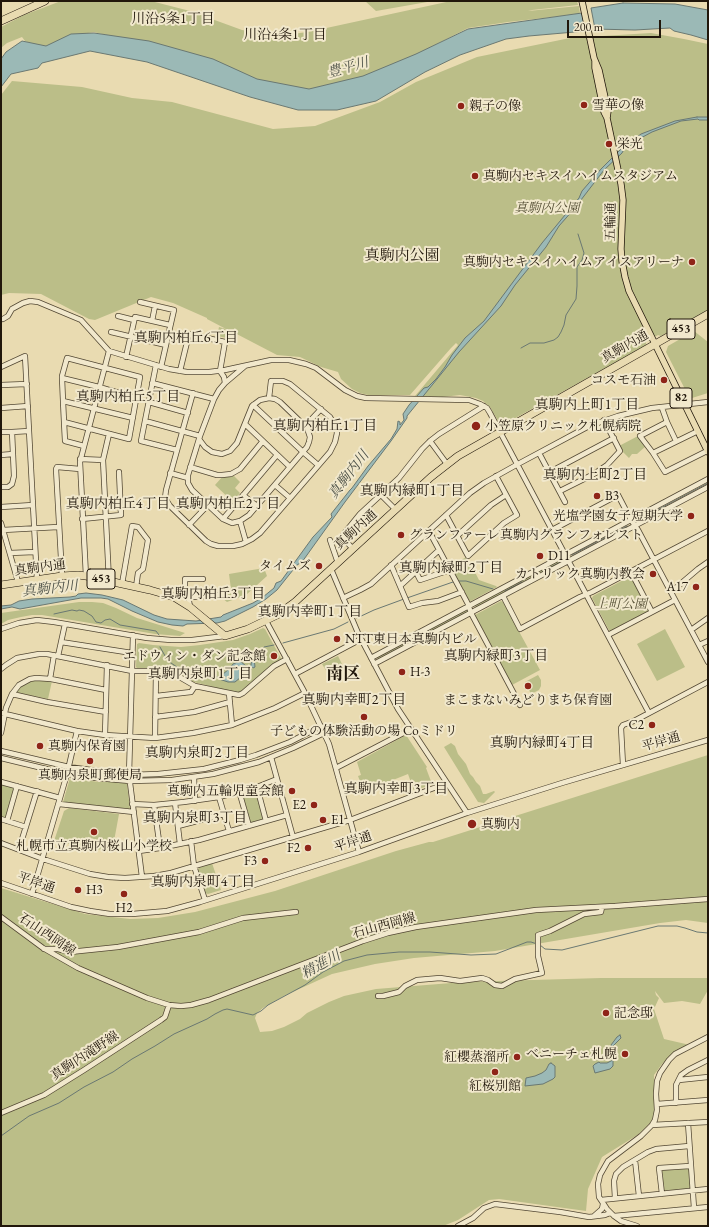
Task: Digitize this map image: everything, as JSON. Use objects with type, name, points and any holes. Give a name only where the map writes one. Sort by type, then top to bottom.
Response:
[{"type":"highway","points":[[1,21],[45,1]]},
{"type":"highway","name":"真駒内通","points":[[1,585],[62,576],[86,576],[174,597],[192,609],[225,636],[248,629],[266,621],[295,602],[447,464],[500,432],[708,314]]},
{"type":"main road","name":"五輪通","points":[[582,1],[604,112],[607,118],[619,170],[623,200],[622,261],[625,277],[629,291],[708,452]]},
{"type":"street","points":[[3,319],[8,316],[12,309],[23,303],[34,301],[82,320],[109,351],[158,366],[180,371],[198,372],[220,370],[276,359],[290,360],[316,368],[345,390],[357,396],[390,399],[469,400],[484,406],[490,413],[518,464],[650,713]]},
{"type":"street","points":[[140,302],[174,310],[166,345],[152,383],[141,441],[177,450]]},
{"type":"street","points":[[152,321],[155,306]]},
{"type":"street","points":[[118,316],[134,320]]},
{"type":"street","points":[[126,357],[135,317],[170,325]]},
{"type":"street","points":[[111,332],[166,345]]},
{"type":"street","points":[[180,371],[189,334],[225,342],[220,370],[224,377],[225,383]]},
{"type":"street","points":[[86,576],[80,459],[109,351]]},
{"type":"street","points":[[1,367],[25,356],[37,580]]},
{"type":"street","points":[[64,422],[129,439],[140,377],[66,358],[62,378],[63,401],[64,422],[65,441],[84,446]]},
{"type":"street","points":[[145,422],[199,437],[206,447],[212,452],[218,454],[230,451],[235,446],[253,405],[260,400],[269,398],[280,402],[305,426],[310,439],[308,445],[257,506],[240,522],[232,522],[223,519],[192,490],[189,485],[188,478],[199,437],[214,399],[225,383],[246,365]]},
{"type":"street","points":[[62,378],[136,398]]},
{"type":"street","points":[[193,393],[165,492],[166,501],[189,525],[209,543],[214,545],[230,546],[246,542],[255,537],[262,531],[333,448],[337,436],[336,428],[332,420],[321,409],[292,386],[283,382],[271,381],[269,398]]},
{"type":"street","points":[[152,383],[214,399]]},
{"type":"street","points":[[1,385],[27,384]]},
{"type":"street","points":[[63,401],[133,418]]},
{"type":"street","points":[[149,402],[188,412]]},
{"type":"street","points":[[343,598],[366,587],[470,493],[496,476],[539,452],[604,420],[631,412],[708,402]]},
{"type":"street","points":[[253,405],[318,465]]},
{"type":"street","points":[[1,408],[28,406]]},
{"type":"street","points":[[353,549],[343,538],[343,535],[360,514],[399,478],[430,441],[484,406]]},
{"type":"street","points":[[662,408],[676,441]]},
{"type":"street","points":[[305,426],[321,409]]},
{"type":"street","points":[[560,492],[594,474],[607,465],[620,450],[604,420]]},
{"type":"street","points":[[667,422],[640,436],[665,472],[708,452]]},
{"type":"street","points":[[245,424],[290,467]]},
{"type":"street","points":[[1,432],[29,430]]},
{"type":"street","points":[[653,453],[698,431]]},
{"type":"street","points":[[1,487],[8,487],[12,484],[14,476],[12,432]]},
{"type":"street","points":[[109,434],[103,460],[109,581]]},
{"type":"street","points":[[550,472],[614,438]]},
{"type":"street","points":[[430,441],[447,464]]},
{"type":"street","points":[[190,467],[222,475],[231,474],[240,468],[263,442]]},
{"type":"street","points":[[539,452],[566,502]]},
{"type":"street","points":[[1,455],[13,454]]},
{"type":"street","points":[[223,519],[277,455]]},
{"type":"street","points":[[80,459],[103,460]]},
{"type":"street","points":[[62,576],[58,527],[56,469],[80,468]]},
{"type":"street","points":[[82,519],[121,515],[119,472]]},
{"type":"street","points":[[170,473],[188,478]]},
{"type":"street","points":[[446,515],[468,556],[504,523],[517,515],[496,476]]},
{"type":"street","points":[[371,658],[708,479]]},
{"type":"street","points":[[275,485],[290,498]]},
{"type":"street","points":[[374,664],[708,487]]},
{"type":"street","points":[[243,495],[257,506]]},
{"type":"street","points":[[381,495],[396,510]]},
{"type":"street","points":[[457,536],[491,505],[506,495]]},
{"type":"street","points":[[552,530],[618,495],[708,662]]},
{"type":"street","points":[[1,507],[33,505]]},
{"type":"street","points":[[189,525],[208,505]]},
{"type":"street","points":[[240,522],[246,542]]},
{"type":"street","points":[[1,523],[18,582]]},
{"type":"street","points":[[122,584],[132,526],[138,527],[148,540],[142,569],[138,573],[136,587]]},
{"type":"street","points":[[3,530],[58,527]]},
{"type":"street","points":[[429,531],[520,705]]},
{"type":"street","points":[[503,596],[520,628],[708,531]]},
{"type":"street","points":[[330,540],[338,563]]},
{"type":"street","points":[[400,586],[439,550]]},
{"type":"street","points":[[10,553],[35,552]]},
{"type":"street","points":[[671,592],[708,562]]},
{"type":"street","points":[[391,565],[409,607],[422,603],[438,601],[462,592]]},
{"type":"street","points":[[331,569],[361,639],[398,709],[467,813]]},
{"type":"street","points":[[416,572],[420,580],[450,570]]},
{"type":"street","points":[[631,572],[652,612]]},
{"type":"street","points":[[192,609],[185,588],[185,579],[203,579]]},
{"type":"street","points":[[188,595],[194,597],[219,595]]},
{"type":"street","points":[[608,635],[675,600]]},
{"type":"street","points":[[691,630],[708,618]]},
{"type":"street","points":[[1,629],[18,623],[37,620],[171,640],[192,640],[225,636]]},
{"type":"street","points":[[266,621],[305,693],[331,748],[359,852]]},
{"type":"street","points":[[50,679],[65,624]]},
{"type":"street","points":[[133,635],[129,774],[142,878]]},
{"type":"street","points":[[295,674],[361,639]]},
{"type":"street","points":[[699,646],[708,641]]},
{"type":"street","points":[[61,642],[132,653]]},
{"type":"street","points":[[1,669],[17,658],[39,654],[132,670],[169,671],[195,686],[238,695],[243,693],[274,666],[287,659]]},
{"type":"street","points":[[105,735],[108,665]]},
{"type":"street","points":[[155,738],[156,671]]},
{"type":"street","points":[[1,733],[3,714],[12,694],[19,685],[30,679],[50,679],[106,690]]},
{"type":"street","points":[[623,765],[622,726],[708,682]]},
{"type":"street","points":[[156,696],[191,692],[195,686]]},
{"type":"street","points":[[229,693],[232,724]]},
{"type":"street","points":[[3,714],[77,732],[155,738],[193,733],[232,724],[269,711],[305,693]]},
{"type":"street","points":[[12,694],[47,702],[106,712]]},
{"type":"street","points":[[155,717],[194,712],[230,702]]},
{"type":"street","points":[[1,751],[69,767],[129,774],[171,773],[199,770],[222,765],[268,751],[290,742],[321,726]]},
{"type":"street","points":[[336,768],[411,729]]},
{"type":"street","points":[[32,894],[69,767],[77,732]]},
{"type":"street","points":[[1,758],[67,774],[130,782],[163,781],[213,774],[242,767],[294,748],[324,733]]},
{"type":"street","name":"平岸通","points":[[1,883],[81,910],[120,914],[162,912],[176,909],[359,852],[467,813],[708,740]]},
{"type":"street","points":[[270,757],[293,837]]},
{"type":"street","points":[[194,777],[195,800]]},
{"type":"street","points":[[132,804],[154,805],[219,797],[257,787],[277,779]]},
{"type":"street","points":[[1,782],[60,798]]},
{"type":"street","points":[[1,842],[43,859],[82,872],[99,876],[142,878],[163,875],[350,820],[447,783]]},
{"type":"street","points":[[7,821],[17,786]]},
{"type":"street","points":[[257,787],[266,821]]},
{"type":"street","points":[[19,849],[37,791]]},
{"type":"street","points":[[239,791],[249,826]]},
{"type":"street","points":[[219,797],[229,831]]},
{"type":"street","points":[[175,803],[180,844]]},
{"type":"street","points":[[58,804],[134,812]]},
{"type":"street","points":[[154,805],[160,848]]},
{"type":"street","points":[[178,826],[224,814]]},
{"type":"street","points":[[139,851],[180,844],[287,815]]},
{"type":"street","points":[[1,819],[26,827]]},
{"type":"street","points":[[191,841],[194,866],[205,900]]},
{"type":"street","name":"石山西岡線","points":[[1,917],[42,948],[78,968],[148,998],[170,1005],[181,1006],[209,1000],[363,941],[388,933],[416,927],[506,913],[536,910],[708,899]]},
{"type":"street","points":[[378,996],[399,992],[410,982],[417,980],[440,978],[460,981],[482,978],[495,985],[502,986],[525,976],[535,976],[542,973],[538,956],[538,935],[550,931],[584,914],[601,912],[602,906]]},
{"type":"street","points":[[42,948],[76,952],[118,947],[199,932],[243,918],[296,912]]},
{"type":"street","name":"真駒内滝野線","points":[[1,1113],[44,1095],[90,1066],[165,1017],[170,1005]]},
{"type":"street","points":[[637,1226],[621,1221],[612,1214],[602,1202],[599,1197],[598,1184],[600,1175],[604,1165],[641,1136],[652,1125],[657,1114],[657,1082],[664,1067],[676,1054],[708,1037]]},
{"type":"street","points":[[676,1103],[676,1085],[681,1075],[708,1060]]},
{"type":"street","points":[[679,1080],[708,1077]]},
{"type":"street","points":[[657,1104],[708,1100]]},
{"type":"street","points":[[652,1125],[708,1122]]},
{"type":"street","points":[[688,1123],[694,1208]]},
{"type":"street","points":[[615,1198],[614,1182],[616,1174],[623,1167],[656,1149],[689,1146]]},
{"type":"street","points":[[635,1160],[639,1196]]},
{"type":"street","points":[[662,1194],[659,1168],[690,1166]]},
{"type":"street","points":[[602,1202],[615,1198],[708,1189]]},
{"type":"street","points":[[594,1216],[602,1209],[602,1202]]},
{"type":"street","points":[[458,1226],[473,1218],[484,1208],[495,1204],[594,1216],[708,1207]]},
{"type":"green space","points":[[61,1],[151,1],[190,11],[242,30],[276,36],[308,32],[451,1],[577,1],[578,5],[528,11],[579,6],[580,14],[468,28],[433,46],[405,66],[344,94],[282,90],[94,32],[83,34],[48,47],[33,45],[25,41],[22,37],[7,43],[1,48],[1,27],[24,15]]},
{"type":"green space","points":[[365,1],[433,1],[376,11]]},
{"type":"green space","name":"真駒内公園","points":[[651,33],[708,44],[708,310],[661,336],[658,335],[646,342],[646,345],[503,425],[500,424],[490,407],[483,401],[476,398],[460,395],[443,397],[415,396],[458,345],[456,343],[410,395],[368,395],[352,389],[341,379],[338,372],[321,367],[300,357],[277,355],[229,330],[227,338],[217,336],[219,327],[226,329],[207,318],[173,303],[151,297],[95,320],[89,319],[41,294],[9,293],[1,295],[1,95],[12,81],[82,87],[132,98],[172,102],[273,129],[315,126],[380,102],[416,82],[477,57],[570,38]]},
{"type":"green space","points":[[694,331],[708,342],[708,393],[692,398],[689,397],[666,352],[668,346]]},
{"type":"green space","points":[[638,436],[646,446],[637,454],[632,454],[629,458],[619,446]]},
{"type":"green space","points":[[232,474],[240,482],[235,488],[240,493],[233,502],[215,485],[223,476]]},
{"type":"green space","points":[[467,557],[479,580],[497,587],[471,601],[469,600],[450,565]]},
{"type":"green space","points":[[561,559],[563,563],[476,609],[475,605]]},
{"type":"green space","points":[[264,568],[267,576],[246,595],[227,602],[222,598],[223,593],[226,593],[231,589],[229,574]]},
{"type":"green space","name":"上町公園","points":[[631,576],[650,610],[649,612],[610,632],[592,598],[593,596]]},
{"type":"green space","points":[[501,601],[503,602],[540,670],[512,685],[475,615]]},
{"type":"green space","points":[[79,602],[103,603],[137,618],[185,633],[180,636],[155,634],[42,615],[21,617],[8,620],[1,624],[1,613]]},
{"type":"green space","points":[[466,610],[468,613],[378,660],[377,657]]},
{"type":"green space","points":[[263,628],[265,629],[282,660],[273,665],[241,692],[237,693],[190,681],[169,669],[136,667],[137,644],[139,643],[181,647],[200,645],[233,640]]},
{"type":"green space","points":[[665,629],[685,667],[657,681],[637,644]]},
{"type":"green space","points":[[338,656],[342,664],[327,672],[322,664]]},
{"type":"green space","points":[[538,675],[541,680],[541,686],[539,690],[531,694],[525,682]]},
{"type":"green space","points":[[34,680],[52,681],[48,699],[15,692],[27,682]]},
{"type":"green space","points":[[406,735],[427,767],[426,768],[432,784],[414,791],[408,774],[373,788],[374,791],[365,795],[358,776],[361,775],[357,762]]},
{"type":"green space","points":[[451,743],[455,746],[470,774],[480,786],[483,794],[495,792],[484,803],[478,802],[444,747]]},
{"type":"green space","points":[[708,755],[708,923],[686,920],[660,923],[495,951],[414,958],[375,964],[332,974],[284,996],[263,1008],[257,1013],[255,1018],[260,1032],[272,1031],[300,1019],[307,1013],[329,1002],[344,996],[376,989],[464,982],[601,978],[708,978],[708,990],[700,1004],[682,1001],[664,1003],[655,991],[659,998],[654,1009],[664,1039],[690,1045],[672,1055],[662,1064],[654,1075],[654,1119],[639,1134],[602,1157],[588,1189],[586,1211],[499,1199],[489,1200],[458,1220],[443,1226],[1,1226],[1,888],[85,914],[130,919],[158,918],[195,912],[275,891],[396,851],[433,842]]},
{"type":"green space","points":[[70,778],[99,782],[124,782],[127,784],[130,808],[64,803],[63,802]]},
{"type":"green space","points":[[1,784],[14,787],[6,819],[1,817]]},
{"type":"green space","points":[[255,789],[264,819],[251,824],[241,793]]},
{"type":"green space","points":[[69,808],[119,814],[112,852],[54,841],[64,811]]},
{"type":"green space","points":[[212,863],[221,890],[208,894],[205,893],[198,870],[199,867]]},
{"type":"green space","points":[[688,1168],[691,1189],[664,1191],[663,1170]]},
{"type":"water","points":[[623,3],[675,4],[708,10],[708,40],[674,31],[670,28],[635,30],[595,29],[591,8]]},
{"type":"water","points":[[582,13],[586,31],[506,39],[460,55],[425,72],[376,101],[337,110],[298,110],[250,97],[147,62],[90,51],[42,63],[38,68],[11,74],[1,87],[1,59],[6,52],[22,41],[46,46],[71,34],[94,33],[149,41],[213,59],[257,79],[309,89],[363,76],[416,54],[468,29]]},
{"type":"water","points":[[697,117],[708,117],[708,120],[698,119],[681,121],[652,132],[629,146],[604,170],[559,226],[546,247],[515,285],[501,306],[459,352],[407,416],[391,441],[302,562],[297,565],[277,590],[266,599],[225,621],[217,623],[187,624],[183,626],[158,622],[108,599],[101,598],[81,598],[20,609],[12,607],[1,609],[1,606],[11,605],[19,601],[70,597],[86,593],[123,600],[154,615],[167,619],[196,621],[221,617],[263,597],[274,588],[276,583],[281,581],[313,537],[332,517],[331,514],[391,439],[397,429],[398,421],[400,422],[400,425],[404,420],[403,414],[409,405],[424,388],[428,387],[436,379],[465,338],[484,321],[542,243],[579,198],[582,191],[601,169],[620,150],[641,134],[675,121]]},
{"type":"water","points":[[252,657],[254,658],[255,667],[252,667],[250,671],[235,682],[228,682],[219,679],[233,664],[240,661],[246,666],[250,667]]},
{"type":"water","points":[[620,1035],[621,1038],[612,1047],[614,1060],[613,1066],[610,1069],[595,1073],[593,1066],[595,1064],[599,1062],[607,1063],[613,1060],[611,1045]]},
{"type":"water","points":[[551,1063],[555,1066],[555,1077],[553,1079],[543,1084],[525,1086],[526,1078],[542,1073]]},
{"type":"waterway","points":[[521,348],[530,343],[544,343],[554,340],[561,332],[566,315],[576,299],[577,267],[582,260],[584,253],[578,234]]},
{"type":"waterway","points":[[640,519],[708,483]]},
{"type":"waterway","points":[[572,555],[627,526]]},
{"type":"waterway","points":[[542,572],[564,560]]},
{"type":"waterway","points":[[459,581],[466,581],[493,589]]},
{"type":"waterway","points":[[407,598],[453,582]]},
{"type":"waterway","points":[[505,591],[522,582]]},
{"type":"waterway","points":[[357,618],[404,599]]},
{"type":"waterway","points":[[54,614],[79,610],[92,616],[96,622],[101,623],[110,619],[120,625],[156,631],[159,635]]},
{"type":"waterway","points":[[283,643],[334,629],[348,622]]},
{"type":"waterway","points":[[252,657],[264,647],[274,645]]},
{"type":"waterway","points":[[160,647],[168,661],[177,667],[186,670],[204,670],[219,678]]},
{"type":"waterway","name":"精進川","points":[[540,945],[545,949],[562,950],[658,926],[677,926],[697,932],[708,933]]},
{"type":"waterway","name":"精進川","points":[[1,1136],[29,1116],[59,1103],[84,1087],[113,1072],[174,1034],[227,1009],[253,1015],[305,985],[323,972],[344,961],[367,955],[399,952],[430,952],[471,955],[496,954],[527,942],[537,944]]},
{"type":"place","name":"雪華の像","points":[[584,105]]},
{"type":"place","name":"親子の像","points":[[461,106]]},
{"type":"place","name":"栄光","points":[[609,144]]},
{"type":"place","name":"真駒内セキスイハイムスタジアム","points":[[475,176]]},
{"type":"place","name":"真駒内セキスイハイムアイスアリーナ","points":[[692,262]]},
{"type":"place","name":"コスモ石油","points":[[664,380]]},
{"type":"place","name":"小笠原クリニック札幌病院","points":[[476,426]]},
{"type":"place","name":"B3","points":[[597,496]]},
{"type":"place","name":"光塩学園女子短期大学","points":[[691,516]]},
{"type":"place","name":"グランファーレ真駒内グランフォレスト","points":[[401,535]]},
{"type":"place","name":"D11","points":[[540,556]]},
{"type":"place","name":"タイムズ","points":[[319,566]]},
{"type":"place","name":"カトリック真駒内教会","points":[[653,574]]},
{"type":"place","name":"A17","points":[[696,587]]},
{"type":"place","name":"NTT東日本真駒内ビル","points":[[337,639]]},
{"type":"place","name":"エドウィン・ダン記念館","points":[[274,656]]},
{"type":"place","name":"H-3","points":[[402,672]]},
{"type":"place","name":"まこまないみどりまち保育園","points":[[528,686]]},
{"type":"place","name":"子どもの体験活動の場 Coミドリ","points":[[364,717]]},
{"type":"place","name":"C2","points":[[652,725]]},
{"type":"place","name":"真駒内保育園","points":[[40,746]]},
{"type":"place","name":"真駒内泉町郵便局","points":[[90,761]]},
{"type":"place","name":"真駒内五輪児童会館","points":[[292,791]]},
{"type":"place","name":"E2","points":[[314,805]]},
{"type":"place","name":"E1","points":[[323,820]]},
{"type":"place","name":"真駒内","points":[[472,824]]},
{"type":"place","name":"札幌市立真駒内桜山小学校","points":[[94,832]]},
{"type":"place","name":"F2","points":[[308,848]]},
{"type":"place","name":"F3","points":[[265,861]]},
{"type":"place","name":"H3","points":[[78,890]]},
{"type":"place","name":"H2","points":[[124,894]]},
{"type":"place","name":"記念邸","points":[[606,1013]]},
{"type":"place","name":"べニーチェ札幌","points":[[625,1054]]},
{"type":"place","name":"紅櫻蒸溜所","points":[[517,1057]]},
{"type":"place","name":"紅桜別館","points":[[495,1072]]},
{"type":"district","name":"川沿5条1丁目","points":[[173,19]]},
{"type":"district","name":"川沿4条1丁目","points":[[285,35]]},
{"type":"district","name":"真駒内公園","points":[[402,256]]},
{"type":"district","name":"真駒内柏丘6丁目","points":[[186,338]]},
{"type":"district","name":"真駒内柏丘5丁目","points":[[128,397]]},
{"type":"district","name":"真駒内上町1丁目","points":[[587,405]]},
{"type":"district","name":"真駒内柏丘1丁目","points":[[325,426]]},
{"type":"district","name":"真駒内上町2丁目","points":[[595,475]]},
{"type":"district","name":"真駒内緑町1丁目","points":[[412,491]]},
{"type":"district","name":"真駒内柏丘4丁目","points":[[118,504]]},
{"type":"district","name":"真駒内柏丘2丁目","points":[[228,504]]},
{"type":"district","name":"真駒内緑町2丁目","points":[[451,568]]},
{"type":"district","name":"真駒内柏丘3丁目","points":[[213,594]]},
{"type":"district","name":"真駒内幸町1丁目","points":[[310,612]]},
{"type":"district","name":"真駒内緑町3丁目","points":[[496,656]]},
{"type":"district","name":"真駒内泉町1丁目","points":[[200,674]]},
{"type":"district","name":"南区","points":[[343,674]]},
{"type":"district","name":"真駒内幸町2丁目","points":[[354,700]]},
{"type":"district","name":"真駒内緑町4丁目","points":[[542,743]]},
{"type":"district","name":"真駒内泉町2丁目","points":[[197,753]]},
{"type":"district","name":"真駒内幸町3丁目","points":[[396,789]]},
{"type":"district","name":"真駒内泉町3丁目","points":[[195,818]]},
{"type":"district","name":"真駒内泉町4丁目","points":[[203,882]]},
{"type":"water label","name":"豊平川","points":[[348,68]]},
{"type":"water label","name":"真駒内川","points":[[349,475]]},
{"type":"water label","name":"真駒内川","points":[[50,589]]}]
